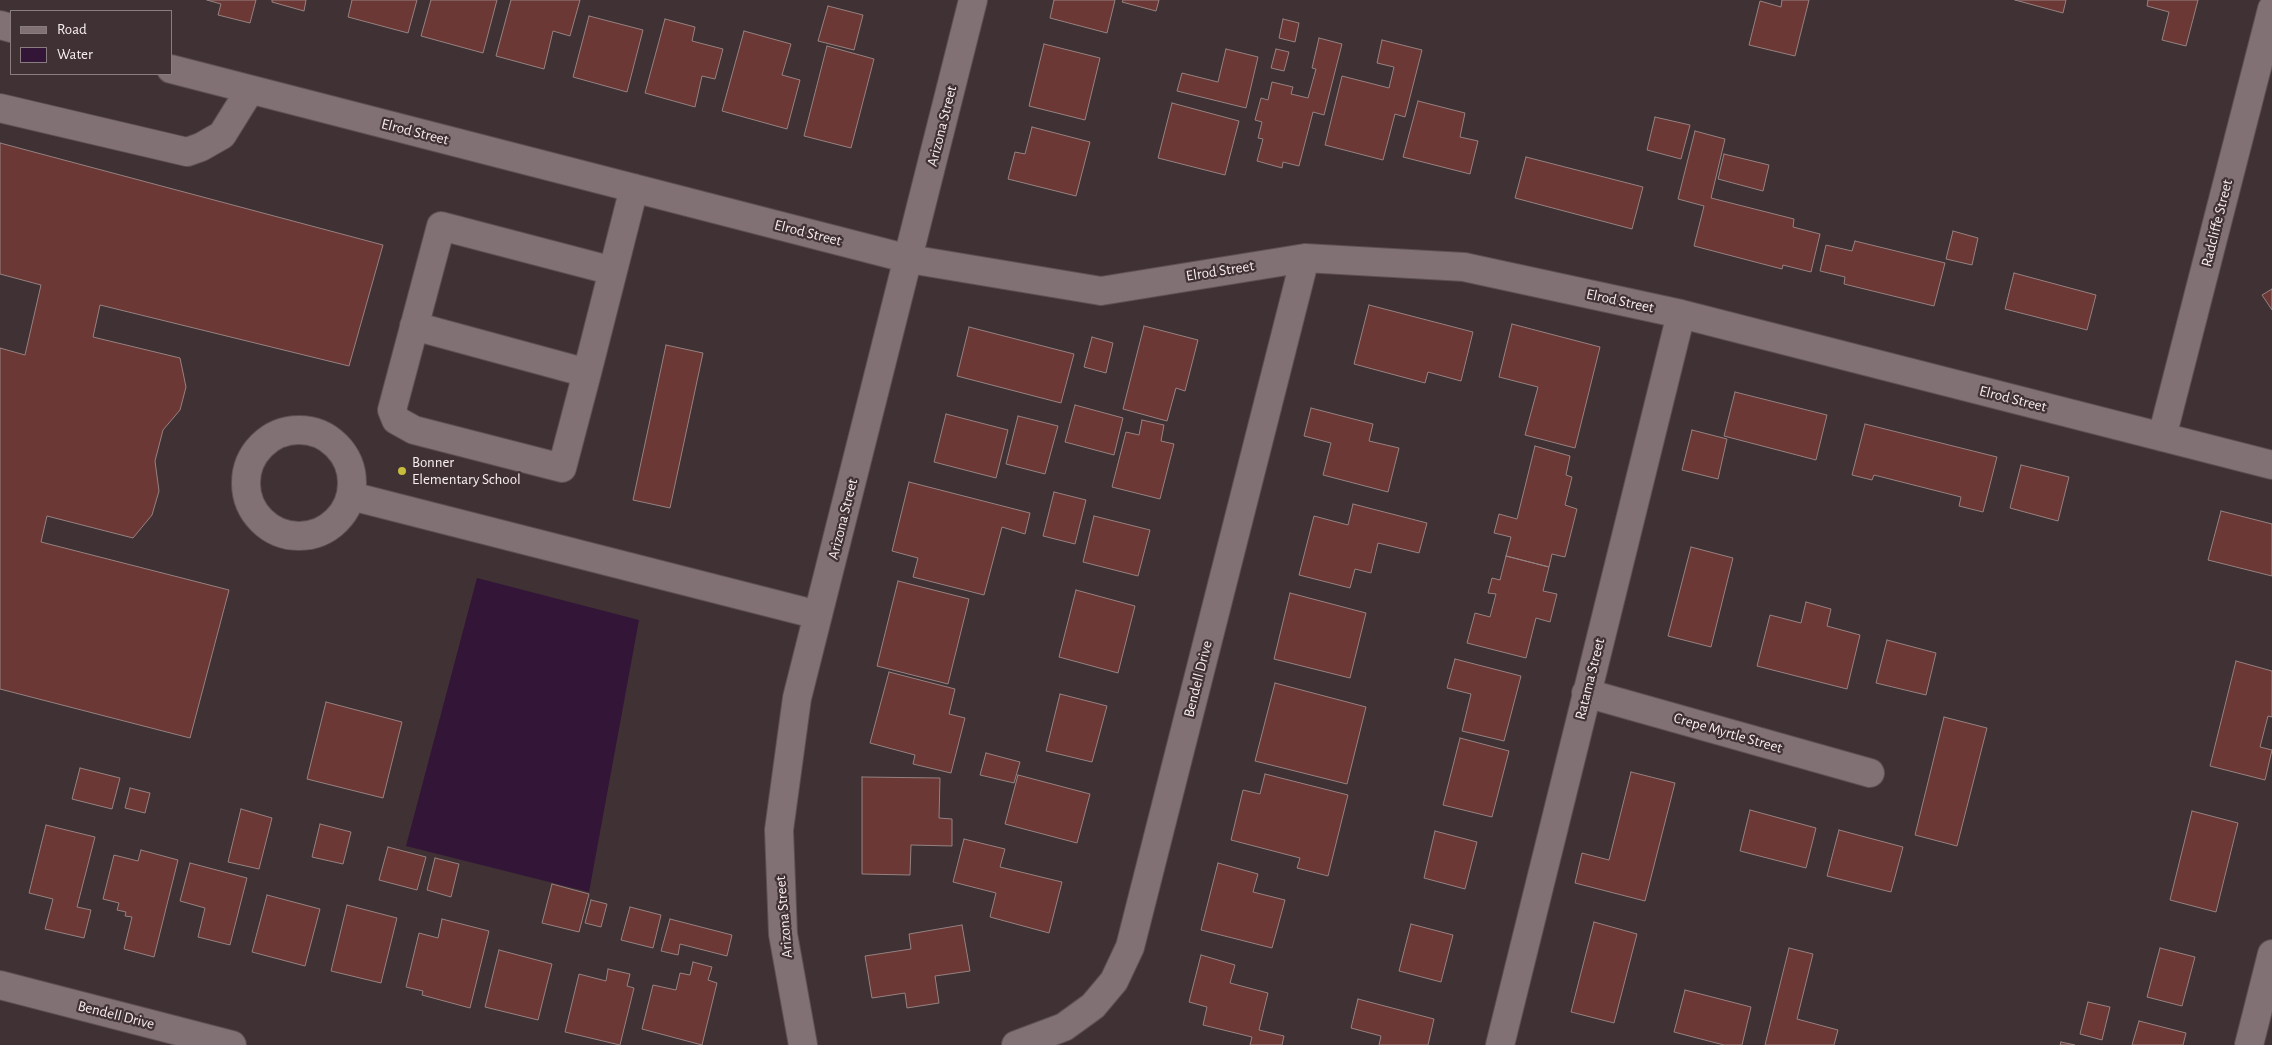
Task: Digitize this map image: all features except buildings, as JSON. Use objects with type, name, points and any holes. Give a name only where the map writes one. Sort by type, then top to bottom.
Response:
[{"type":"street","name":"Arizona Street","points":[[803,1045],[783,934],[779,830],[797,698],[973,0]]},
{"type":"street","name":"Radcliffe Street","points":[[2162,437],[2272,9]]},
{"type":"street","name":"Elrod Street","points":[[172,69],[909,259],[1101,291],[1305,258],[1464,267],[1681,314],[2272,465]]},
{"type":"street","points":[[0,108],[187,152],[201,147],[222,135],[250,90]]},
{"type":"street","points":[[613,271],[441,226],[392,410],[396,420],[414,430],[562,468],[587,373],[613,271],[634,188]]},
{"type":"street","name":"Bendell Drive","points":[[1016,1045],[1064,1027],[1093,1006],[1114,981],[1130,947],[1305,258]]},
{"type":"street","name":"Ratama Street","points":[[1500,1045],[1681,314]]},
{"type":"street","points":[[414,326],[587,373]]},
{"type":"street","points":[[351,496],[818,615]]},
{"type":"street","name":"Crepe Myrtle Street","points":[[1586,693],[1870,773]]},
{"type":"street","points":[[2249,1045],[2272,954]]},
{"type":"street","name":"Bendell Drive","points":[[0,985],[232,1045]]},
{"type":"water","points":[[477,578],[639,620],[589,892],[406,846]]},
{"type":"place","name":"Bonner Elementary School","points":[[402,471]]}]
